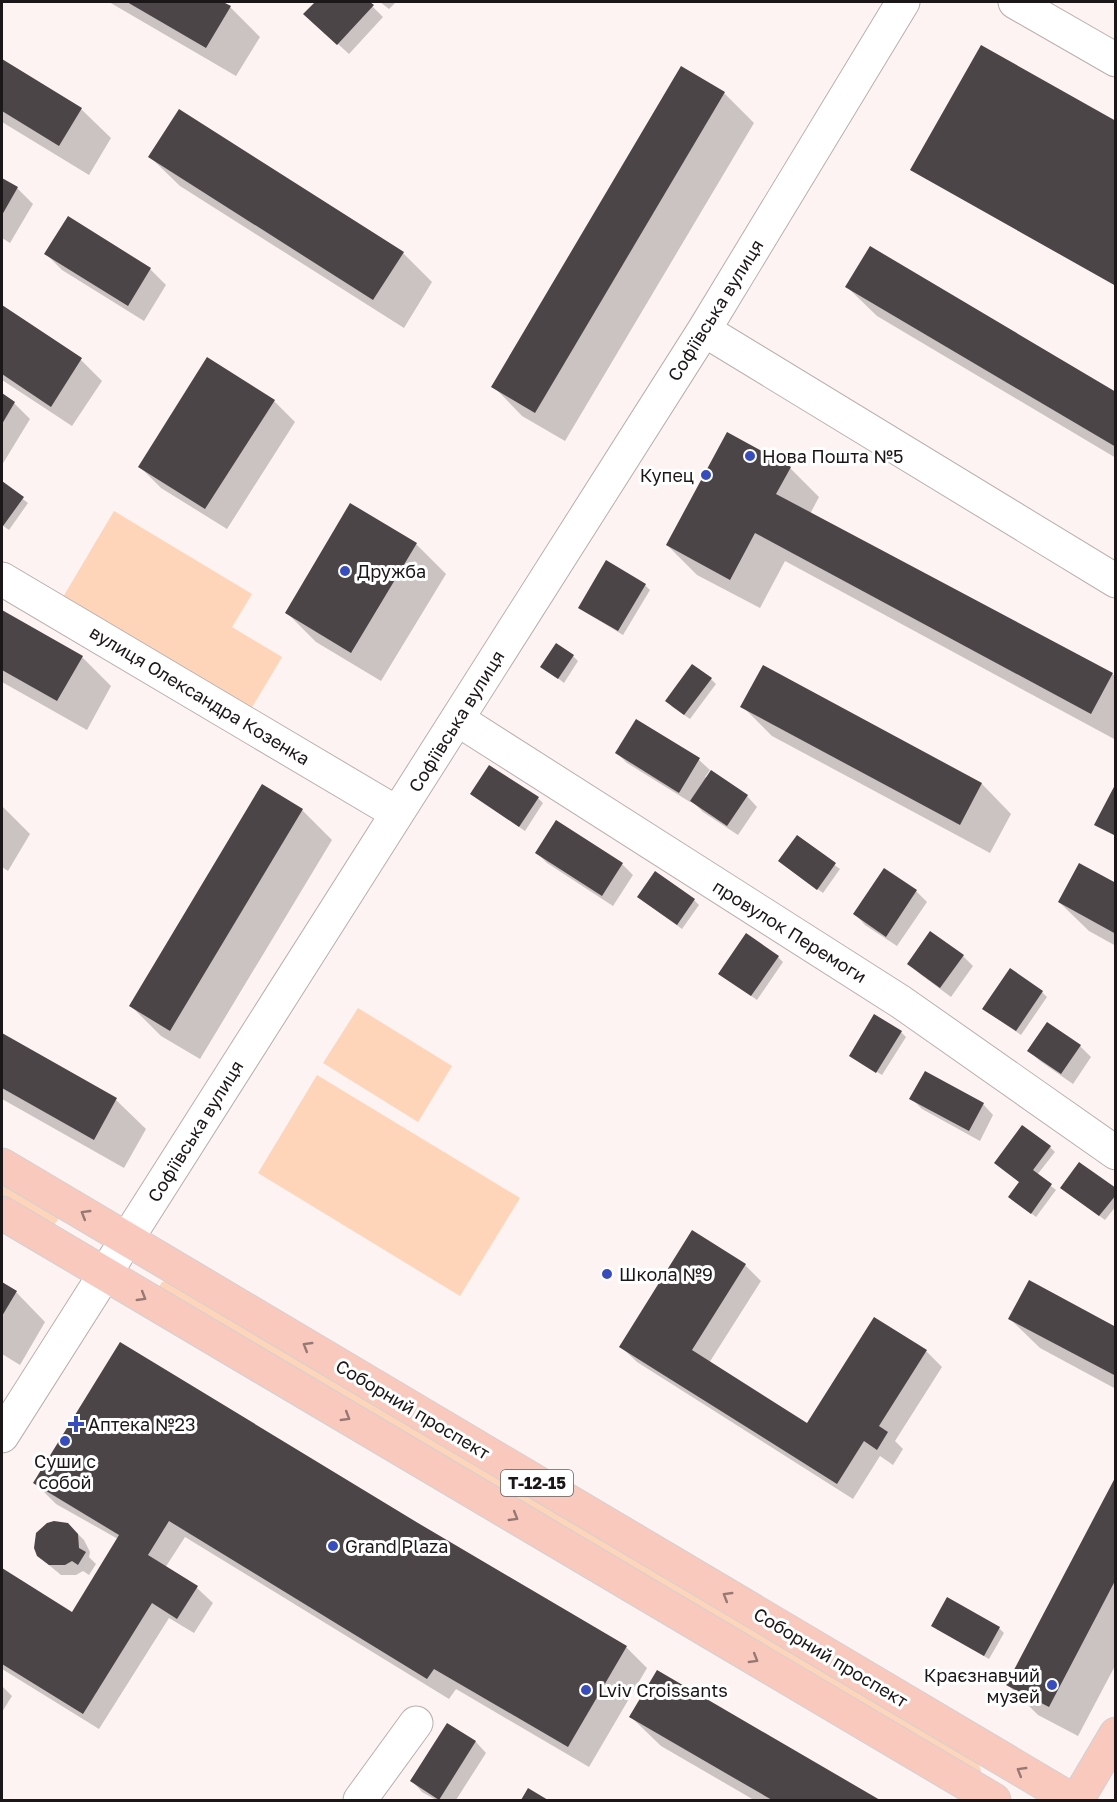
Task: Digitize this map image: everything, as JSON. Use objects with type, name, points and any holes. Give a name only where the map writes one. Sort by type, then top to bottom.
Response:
[{"type":"main road","name":"Соборний проспект","points":[[2,1165],[1072,1800]]},
{"type":"main road","name":"Т-12-15","points":[[2,1213],[994,1800]]},
{"type":"main road","points":[[1077,1800],[1116,1734]]},
{"type":"street","name":"Софіївська вулиця","points":[[2,1436],[704,330],[903,2]]},
{"type":"street","points":[[1015,2],[1116,60]]},
{"type":"street","points":[[704,330],[1116,581]]},
{"type":"street","name":"вулиця Олександра Козенка","points":[[2,579],[397,813]]},
{"type":"street","name":"провулок Перемоги","points":[[457,719],[901,1002],[1116,1153]]},
{"type":"street","points":[[360,1800],[416,1723]]},
{"type":"shaded area","points":[[114,511],[252,594],[232,627],[282,657],[251,709],[63,597]]},
{"type":"shaded area","points":[[358,1008],[452,1066],[418,1122],[323,1063]]},
{"type":"shaded area","points":[[317,1075],[520,1198],[460,1296],[258,1173]]},
{"type":"shaded area","points":[[2,1176],[59,1218],[54,1225],[47,1226],[2,1200]]},
{"type":"shaded area","points":[[172,1280],[979,1764],[981,1771],[978,1775],[157,1290],[162,1282]]},
{"type":"building","points":[[127,2],[223,2],[231,6],[206,48]]},
{"type":"building","points":[[315,2],[370,2],[374,5],[337,45],[303,14]]},
{"type":"building","points":[[981,45],[1116,121],[1116,286],[910,170]]},
{"type":"building","points":[[2,59],[82,108],[59,146],[2,111]]},
{"type":"building","points":[[681,66],[725,92],[535,413],[491,387]]},
{"type":"building","points":[[179,109],[404,252],[373,300],[148,157]]},
{"type":"building","points":[[2,178],[18,187],[2,215]]},
{"type":"building","points":[[68,216],[151,268],[128,306],[44,254]]},
{"type":"building","points":[[870,246],[1116,392],[1116,447],[845,287]]},
{"type":"building","points":[[2,305],[82,358],[51,407],[2,374]]},
{"type":"building","points":[[207,357],[275,400],[205,509],[138,467]]},
{"type":"building","points":[[2,393],[15,402],[2,424]]},
{"type":"building","points":[[727,432],[791,467],[776,494],[1113,673],[1091,714],[755,533],[730,580],[666,545]]},
{"type":"building","points":[[2,481],[24,497],[3,526],[2,525]]},
{"type":"building","points":[[350,503],[417,543],[351,653],[285,613]]},
{"type":"building","points":[[606,560],[646,584],[618,631],[578,608]]},
{"type":"building","points":[[2,610],[83,656],[57,701],[2,670]]},
{"type":"building","points":[[556,643],[574,655],[558,679],[540,667]]},
{"type":"building","points":[[692,664],[712,678],[684,715],[665,701]]},
{"type":"building","points":[[763,665],[982,783],[960,825],[740,707]]},
{"type":"building","points":[[636,719],[700,758],[679,793],[615,753]]},
{"type":"building","points":[[489,765],[539,797],[519,827],[470,794]]},
{"type":"building","points":[[711,770],[748,795],[727,826],[690,801]]},
{"type":"building","points":[[1116,783],[1116,836],[1094,825]]},
{"type":"building","points":[[262,784],[303,809],[170,1031],[129,1006]]},
{"type":"building","points":[[556,820],[623,863],[602,896],[535,853]]},
{"type":"building","points":[[797,835],[836,863],[817,890],[778,861]]},
{"type":"building","points":[[1079,863],[1116,883],[1116,934],[1058,902]]},
{"type":"building","points":[[884,868],[917,890],[886,937],[853,914]]},
{"type":"building","points":[[655,871],[695,899],[677,925],[637,897]]},
{"type":"building","points":[[930,931],[964,955],[940,988],[907,964]]},
{"type":"building","points":[[746,933],[779,956],[751,996],[718,974]]},
{"type":"building","points":[[1010,968],[1043,991],[1016,1031],[982,1009]]},
{"type":"building","points":[[874,1014],[902,1031],[876,1073],[849,1056]]},
{"type":"building","points":[[1047,1022],[1081,1045],[1061,1074],[1027,1051]]},
{"type":"building","points":[[2,1033],[117,1098],[94,1140],[2,1088]]},
{"type":"building","points":[[925,1071],[984,1103],[969,1131],[909,1099]]},
{"type":"building","points":[[1022,1125],[1051,1146],[1033,1170],[1052,1184],[1031,1214],[1008,1197],[1019,1182],[994,1163]]},
{"type":"building","points":[[1079,1162],[1116,1188],[1116,1195],[1099,1216],[1060,1188]]},
{"type":"building","points":[[692,1230],[746,1264],[692,1350],[807,1423],[874,1317],[927,1350],[879,1426],[888,1432],[877,1450],[864,1441],[837,1484],[619,1347]]},
{"type":"building","points":[[1029,1280],[1116,1327],[1116,1376],[1008,1319]]},
{"type":"building","points":[[2,1282],[17,1291],[2,1316]]},
{"type":"building","name":"Grand Plaza","points":[[120,1342],[418,1523],[627,1646],[568,1747],[434,1669],[427,1679],[169,1521],[148,1555],[198,1586],[177,1619],[152,1603],[83,1714],[2,1664],[2,1568],[72,1612],[119,1535],[33,1483]]},
{"type":"building","points":[[1116,1476],[1116,1579],[1049,1707],[1006,1685]]},
{"type":"building","points":[[54,1521],[68,1523],[78,1534],[79,1548],[86,1552],[78,1565],[72,1561],[65,1565],[49,1565],[37,1556],[34,1548],[36,1533],[47,1523]]},
{"type":"building","points":[[947,1597],[1000,1627],[984,1656],[931,1626]]},
{"type":"building","points":[[657,1670],[880,1800],[772,1800],[629,1717]]},
{"type":"building","points":[[447,1723],[476,1741],[439,1800],[410,1781]]},
{"type":"building","points":[[528,1788],[548,1800],[521,1800]]},
{"type":"place","name":"Нова Пошта №5","points":[[750,456]]},
{"type":"place","name":"Купец","points":[[706,475]]},
{"type":"place","name":"Дружба","points":[[345,571]]},
{"type":"place","name":"Школа №9","points":[[607,1274]]},
{"type":"place","name":"Аптека №23","points":[[76,1424]]},
{"type":"place","name":"Суши с собой","points":[[65,1441]]},
{"type":"place","name":"Grand Plaza","points":[[333,1546]]},
{"type":"place","name":"Краєзнавчий музей","points":[[1052,1685]]},
{"type":"place","name":"Lviv Croissants","points":[[586,1690]]}]
